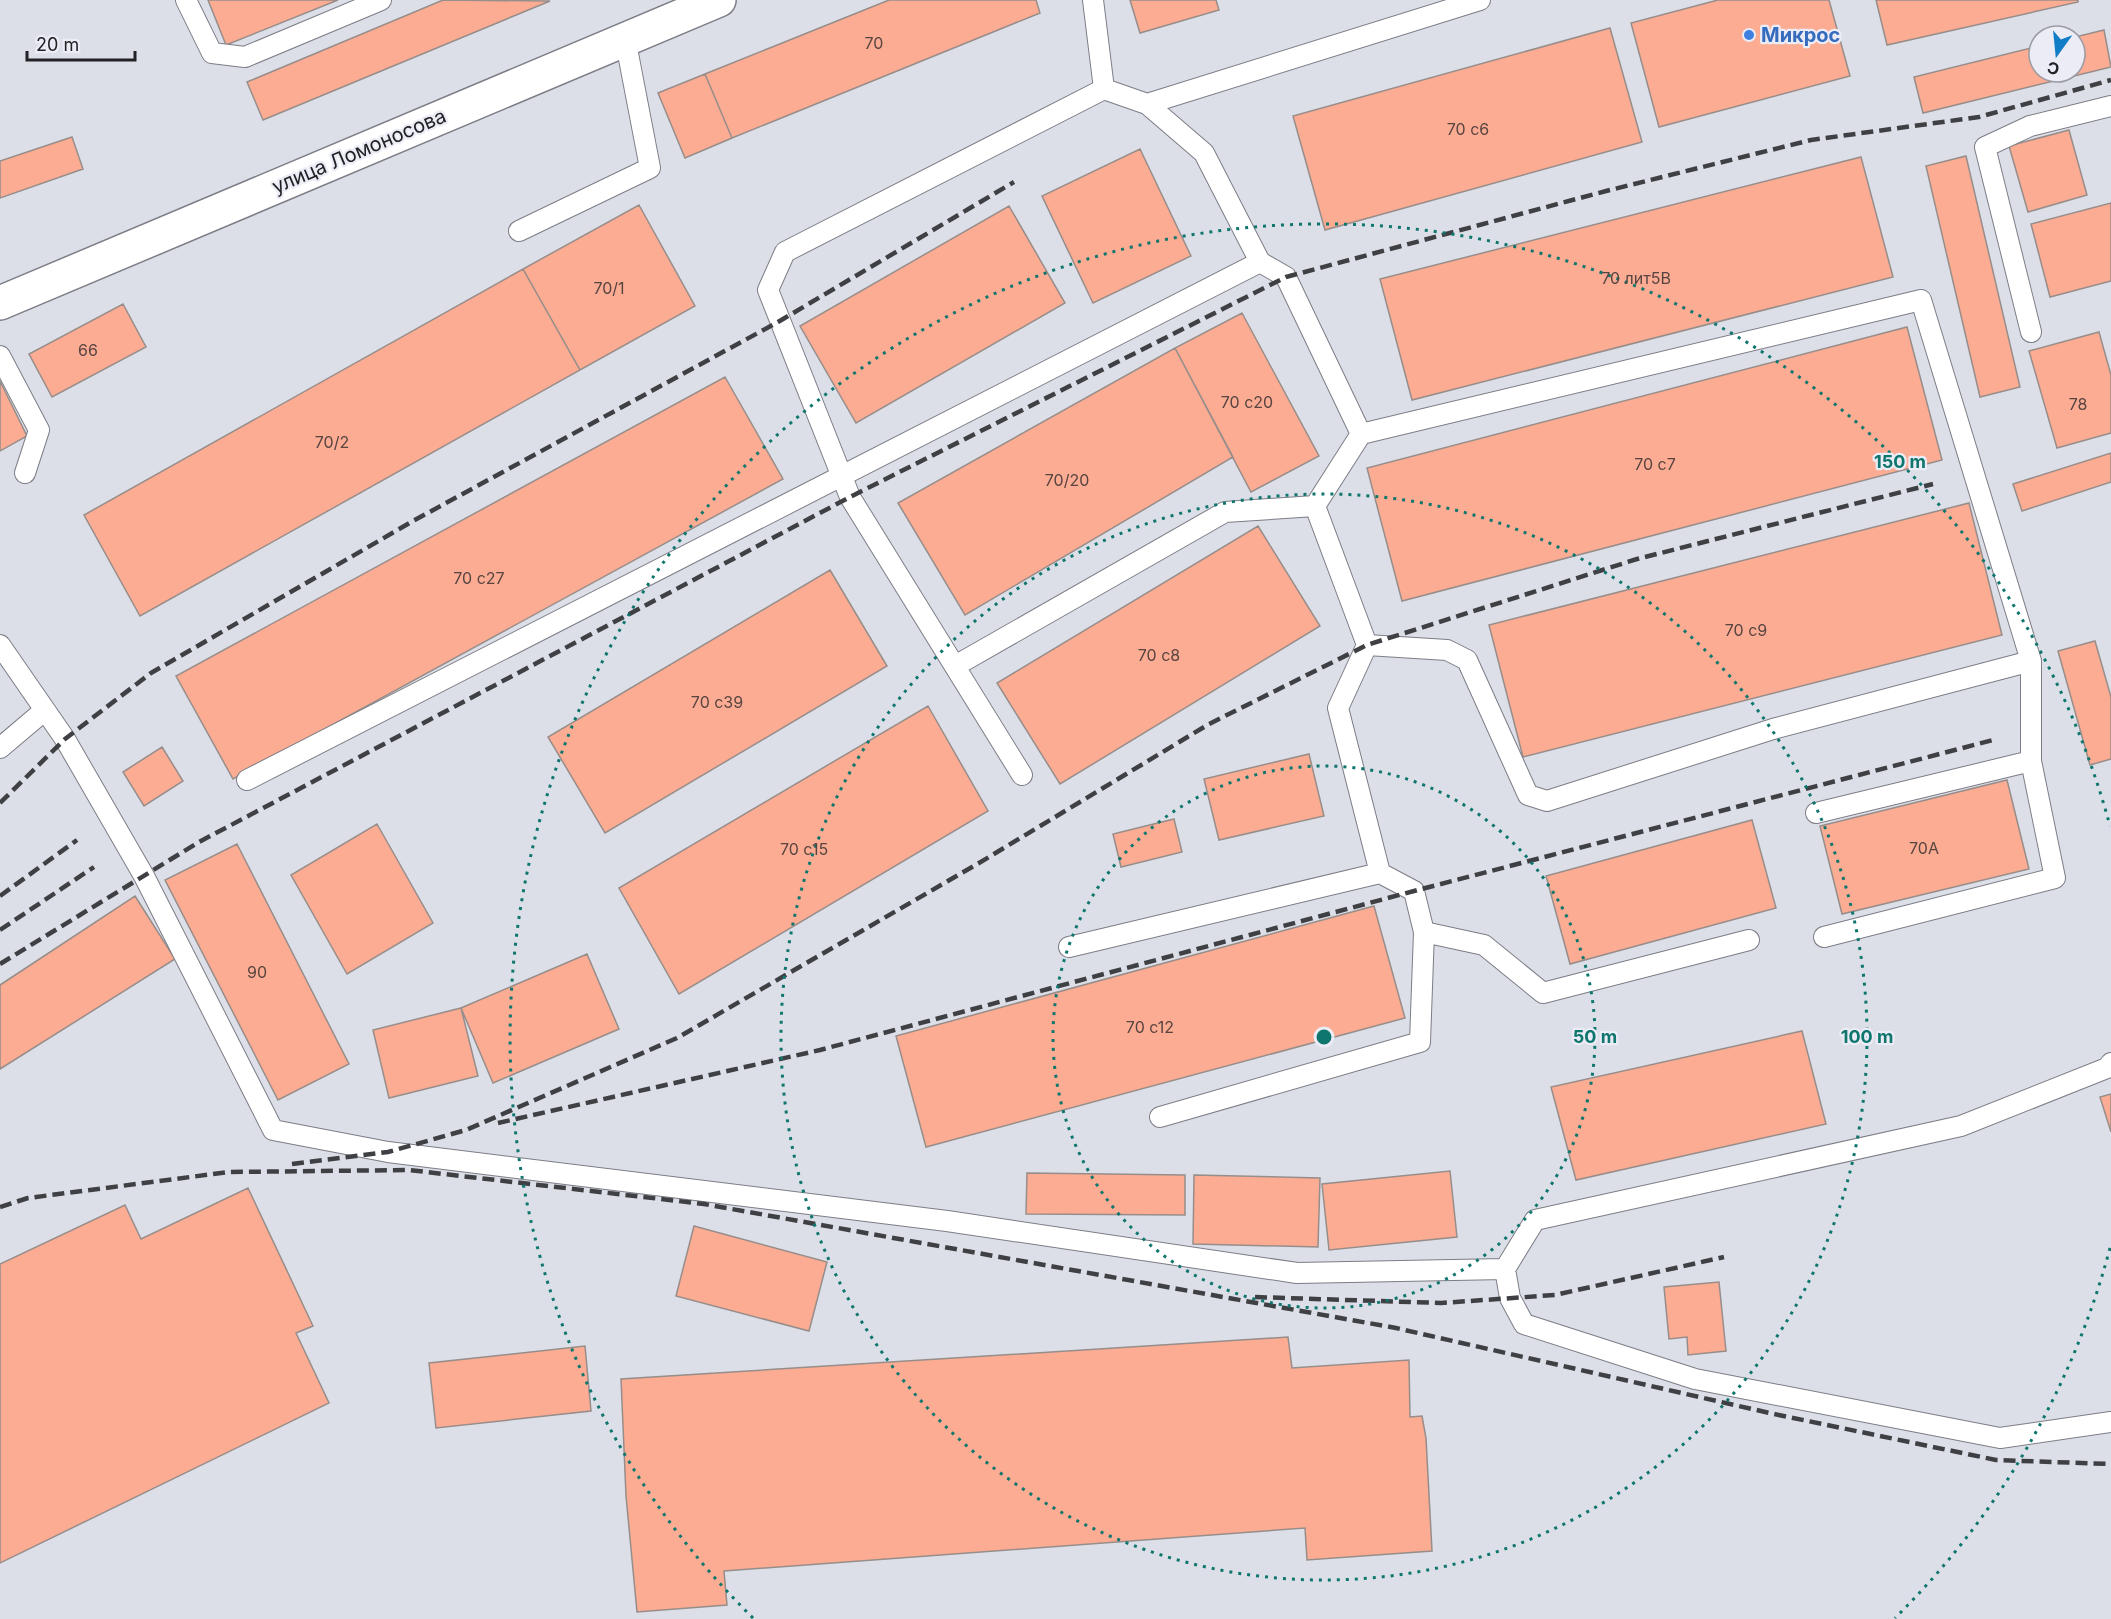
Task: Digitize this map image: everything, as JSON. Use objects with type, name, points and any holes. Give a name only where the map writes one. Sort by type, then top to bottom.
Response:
[{"type":"street","name":"улица Ломоносова","points":[[0,303],[719,0]]},
{"type":"lane","points":[[186,0],[212,53],[245,57],[381,0]]},
{"type":"lane","points":[[1093,0],[1104,89]]},
{"type":"lane","points":[[1147,105],[1480,0]]},
{"type":"lane","points":[[519,231],[650,168],[626,38]]},
{"type":"lane","points":[[1022,776],[850,497],[840,475],[768,290],[785,252],[1104,89],[1147,105],[1204,153],[1260,262],[1286,278],[1361,434]]},
{"type":"lane","points":[[2031,332],[1985,147],[2030,126],[2111,106]]},
{"type":"lane","points":[[247,780],[1260,262]]},
{"type":"lane","points":[[1315,506],[1361,434],[1921,300],[2031,661],[2031,761],[2055,878],[1824,937]]},
{"type":"lane","points":[[0,356],[39,430],[25,473]]},
{"type":"lane","points":[[955,666],[1225,512],[1315,506]]},
{"type":"lane","points":[[1315,506],[1367,645],[1338,708],[1380,873]]},
{"type":"lane","points":[[0,645],[45,710],[144,876],[273,1130],[388,1152],[947,1221],[1297,1273],[1505,1269]]},
{"type":"lane","points":[[1367,645],[1447,650],[1467,660],[1528,795],[1547,801],[1773,729],[2031,661]]},
{"type":"lane","points":[[0,748],[45,710]]},
{"type":"lane","points":[[1816,813],[2031,761]]},
{"type":"lane","points":[[1069,947],[1380,873],[1414,891],[1424,932],[1420,1042],[1160,1117]]},
{"type":"lane","points":[[1424,932],[1484,945],[1543,993],[1749,940]]},
{"type":"lane","points":[[2111,1063],[2107,1068],[1961,1126],[1535,1220],[1505,1269],[1510,1298],[1524,1324],[1695,1379],[2000,1438],[2111,1422]]},
{"type":"building","points":[[208,0],[338,0],[226,45]]},
{"type":"building","points":[[443,0],[550,1],[263,120],[247,82]]},
{"type":"building","points":[[889,0],[1036,0],[1040,13],[732,138],[705,74]]},
{"type":"building","points":[[1130,0],[1216,0],[1219,10],[1140,33]]},
{"type":"building","points":[[1718,0],[1829,0],[1850,76],[1659,127],[1631,23]]},
{"type":"building","points":[[1876,0],[2078,0],[2078,2],[1887,45]]},
{"type":"building","points":[[1610,28],[1642,142],[1325,230],[1293,116]]},
{"type":"building","points":[[2104,30],[2111,67],[2087,73],[2087,34]]},
{"type":"building","points":[[2027,49],[2027,84],[2042,84],[1923,113],[1914,77]]},
{"type":"building","points":[[705,74],[732,138],[685,158],[658,93]]},
{"type":"building","points":[[2069,130],[2087,195],[2028,212],[2009,146]]},
{"type":"building","points":[[72,137],[83,169],[0,198],[0,161]]},
{"type":"building","points":[[1140,149],[1191,256],[1093,303],[1042,196]]},
{"type":"building","points":[[1966,156],[2020,387],[1980,397],[1926,166]]},
{"type":"building","points":[[1861,157],[1893,277],[1412,400],[1380,279]]},
{"type":"building","points":[[2111,203],[2111,281],[2050,297],[2031,224]]},
{"type":"building","points":[[639,205],[695,306],[580,370],[523,269]]},
{"type":"building","points":[[1009,206],[1065,303],[856,423],[800,326]]},
{"type":"building","points":[[523,269],[580,370],[140,616],[84,515]]},
{"type":"building","points":[[123,304],[146,347],[52,397],[29,354]]},
{"type":"building","points":[[1242,313],[1319,456],[1251,492],[1175,348]]},
{"type":"building","points":[[1907,327],[1942,460],[1402,601],[1367,468]]},
{"type":"building","points":[[2099,332],[2111,375],[2111,433],[2057,448],[2029,351]]},
{"type":"building","points":[[1175,348],[1233,457],[965,615],[898,503]]},
{"type":"building","points":[[725,377],[783,479],[233,779],[176,676]]},
{"type":"building","points":[[0,381],[27,436],[0,451]]},
{"type":"building","points":[[2111,453],[2111,482],[2022,511],[2013,484]]},
{"type":"building","points":[[1969,503],[2002,635],[1523,757],[1489,625]]},
{"type":"building","points":[[1258,526],[1320,626],[1060,784],[997,683]]},
{"type":"building","points":[[830,570],[887,666],[605,833],[548,737]]},
{"type":"building","points":[[2095,641],[2111,697],[2111,759],[2090,765],[2058,651]]},
{"type":"building","points":[[928,706],[988,811],[679,994],[619,888]]},
{"type":"building","points":[[162,747],[183,781],[144,806],[123,772]]},
{"type":"building","points":[[1309,754],[1324,816],[1219,840],[1204,779]]},
{"type":"building","points":[[2007,780],[2029,869],[1842,914],[1820,826]]},
{"type":"building","points":[[1174,819],[1182,852],[1121,867],[1113,834]]},
{"type":"building","points":[[1752,820],[1776,908],[1570,964],[1546,876]]},
{"type":"building","points":[[377,824],[433,923],[347,974],[291,875]]},
{"type":"building","points":[[237,844],[349,1064],[278,1100],[165,880]]},
{"type":"building","points":[[135,896],[175,959],[0,1069],[0,985]]},
{"type":"building","points":[[1374,906],[1405,1018],[926,1147],[896,1036]]},
{"type":"building","points":[[587,954],[619,1029],[493,1083],[461,1008]]},
{"type":"building","points":[[461,1008],[478,1076],[389,1098],[373,1030]]},
{"type":"building","points":[[1802,1031],[1826,1124],[1576,1180],[1551,1087]]},
{"type":"building","points":[[2111,1094],[2111,1132],[2100,1097]]},
{"type":"building","points":[[1450,1171],[1457,1237],[1329,1250],[1322,1184]]},
{"type":"building","points":[[1027,1173],[1185,1175],[1185,1215],[1026,1214]]},
{"type":"building","points":[[1194,1175],[1320,1178],[1318,1247],[1193,1244]]},
{"type":"building","points":[[248,1188],[313,1326],[296,1333],[329,1403],[0,1563],[0,1264],[125,1205],[141,1239]]},
{"type":"building","points":[[694,1226],[827,1262],[809,1331],[676,1296]]},
{"type":"building","points":[[1719,1282],[1726,1351],[1688,1355],[1687,1337],[1669,1339],[1664,1287]]},
{"type":"building","points":[[1288,1337],[1292,1368],[1409,1360],[1410,1417],[1422,1416],[1426,1438],[1432,1551],[1307,1560],[1305,1528],[724,1571],[727,1605],[637,1612],[626,1496],[621,1379]]},
{"type":"building","points":[[585,1346],[591,1411],[436,1428],[429,1363]]},
{"type":"railway","points":[[0,964],[199,842],[850,497],[1286,277],[1606,191],[1811,140],[1979,117],[2111,80]]},
{"type":"railway","points":[[0,803],[65,739],[151,673],[413,521],[778,322],[1014,182]]},
{"type":"railway","points":[[292,1164],[388,1152],[466,1130],[677,1038],[979,863],[1209,724],[1367,645],[1637,559],[1933,484]]},
{"type":"railway","points":[[498,1123],[820,1050],[1414,891],[1997,739]]},
{"type":"railway","points":[[0,896],[77,840]]},
{"type":"railway","points":[[0,930],[94,867]]},
{"type":"railway","points":[[0,1207],[28,1198],[229,1172],[409,1170],[704,1204],[1396,1328],[1774,1414],[1996,1460],[2111,1464]]},
{"type":"railway","points":[[1255,1297],[1441,1303],[1555,1295],[1724,1257]]},
{"type":"place","name":"Микрос","points":[[1749,35]]}]
